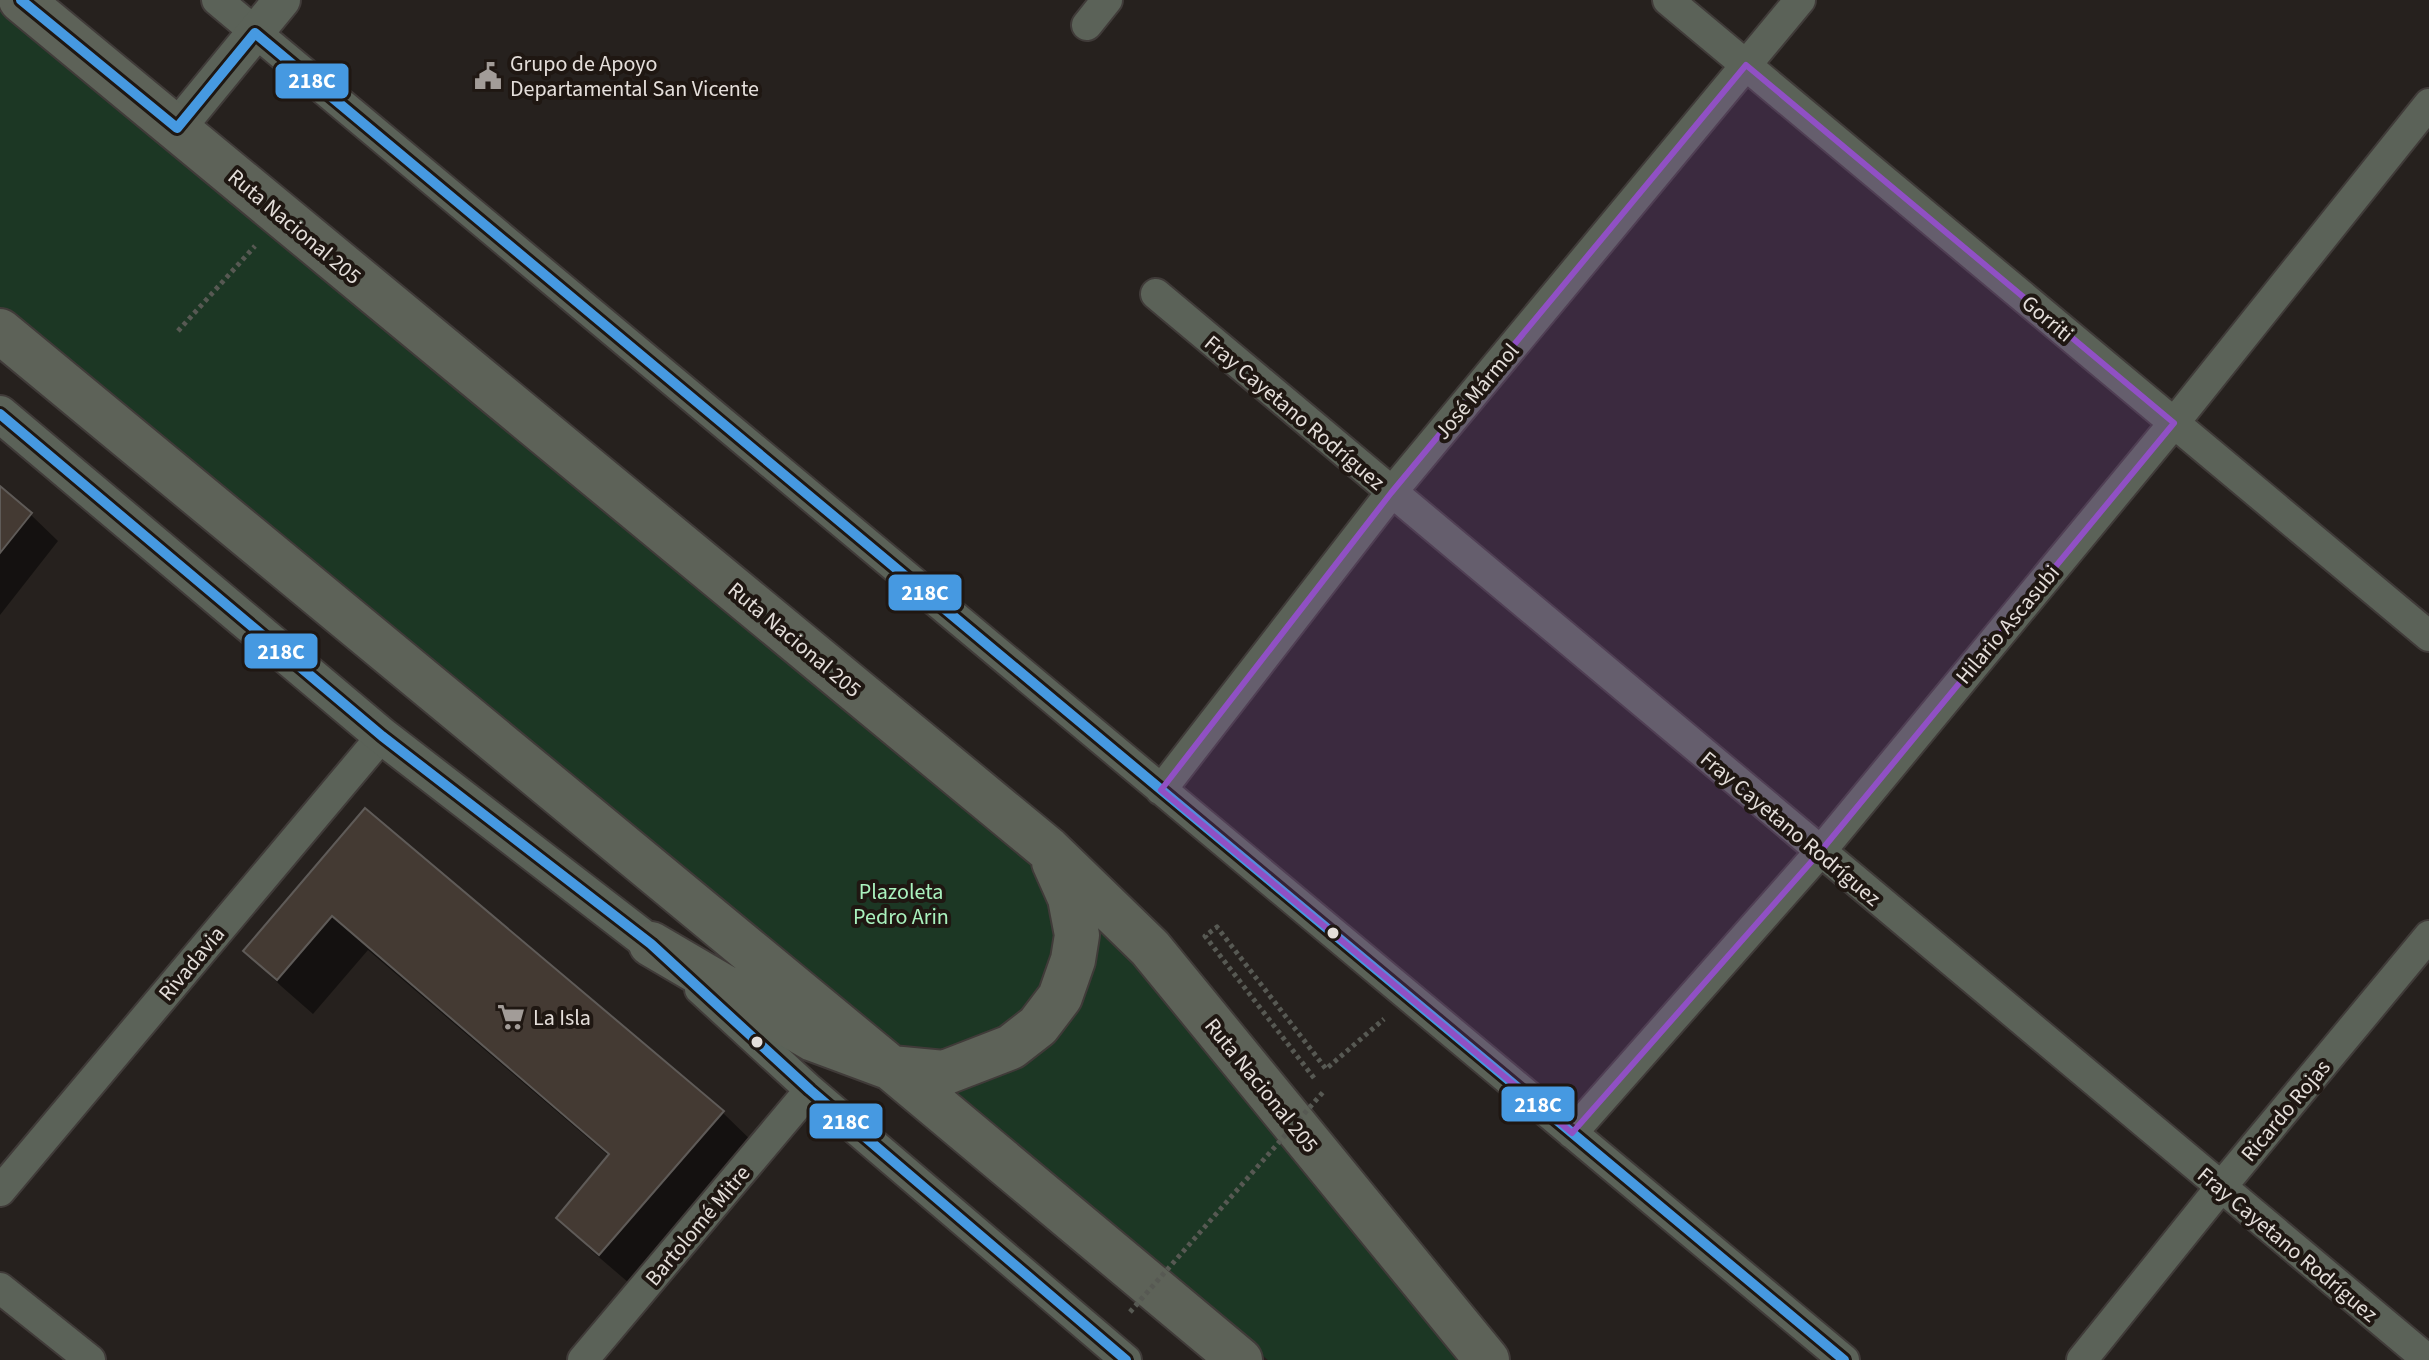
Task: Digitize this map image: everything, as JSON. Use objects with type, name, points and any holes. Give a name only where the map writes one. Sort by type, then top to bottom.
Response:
[{"type":"main road","name":"Ruta Nacional 205","points":[[21,0],[1048,849],[1150,948],[1487,1360]]},
{"type":"main road","points":[[0,331],[1240,1360]]},
{"type":"main road","points":[[651,944],[813,1039],[891,1068],[944,1073],[1011,1047],[1038,1026],[1060,997],[1073,960],[1077,935],[1070,898],[1048,849]]},
{"type":"street","points":[[217,0],[1844,1360]]},
{"type":"street","points":[[177,128],[282,0]]},
{"type":"street","points":[[1087,25],[1107,0]]},
{"type":"street","name":"Gorriti","points":[[1668,0],[2429,636]]},
{"type":"street","name":"José Mármol","points":[[1161,790],[1391,493],[1800,0]]},
{"type":"street","name":"Hilario Ascasubi","points":[[1572,1133],[1820,852],[2174,423],[2429,104]]},
{"type":"street","name":"Fray Cayetano Rodríguez","points":[[1156,294],[2428,1360]]},
{"type":"street","points":[[0,414],[382,736],[651,944],[810,1090],[1126,1360]]},
{"type":"street","name":"Rivadavia","points":[[0,1191],[382,736]]},
{"type":"street","name":"Ricardo Rojas","points":[[2082,1360],[2429,936]]},
{"type":"street","name":"Bartolomé Mitre","points":[[583,1360],[810,1090]]},
{"type":"street","points":[[0,1288],[90,1360]]},
{"type":"path","points":[[178,331],[283,215]]},
{"type":"path","points":[[1130,1312],[1324,1091],[1205,936],[1217,927],[1326,1069],[1410,998]]},
{"type":"highlighted area","points":[[1746,65],[2174,423],[1820,852],[1572,1133],[1161,790],[1391,493]]},
{"type":"green space","name":"Plazoleta Pedro Arin","points":[[0,0],[994,825],[1030,863],[1047,894],[1053,925],[1054,958],[1045,984],[1012,1027],[926,1060],[865,1030],[0,308]]},
{"type":"green space","points":[[1097,914],[1470,1360],[1268,1360],[941,1096],[1020,1067]]},
{"type":"building","points":[[0,486],[32,513],[0,553]]},
{"type":"building","points":[[365,808],[724,1111],[599,1255],[556,1218],[609,1154],[332,916],[277,980],[243,951]]},
{"type":"transit line","name":"218C","points":[[21,0],[177,128],[255,33],[1844,1360]]},
{"type":"transit line","name":"218C","points":[[0,414],[382,736],[651,944],[810,1090],[1126,1360]]},
{"type":"place","name":"Grupo de Apoyo Departamental San Vicente","points":[[488,76]]},
{"type":"place","name":"La Isla","points":[[511,1017]]}]
